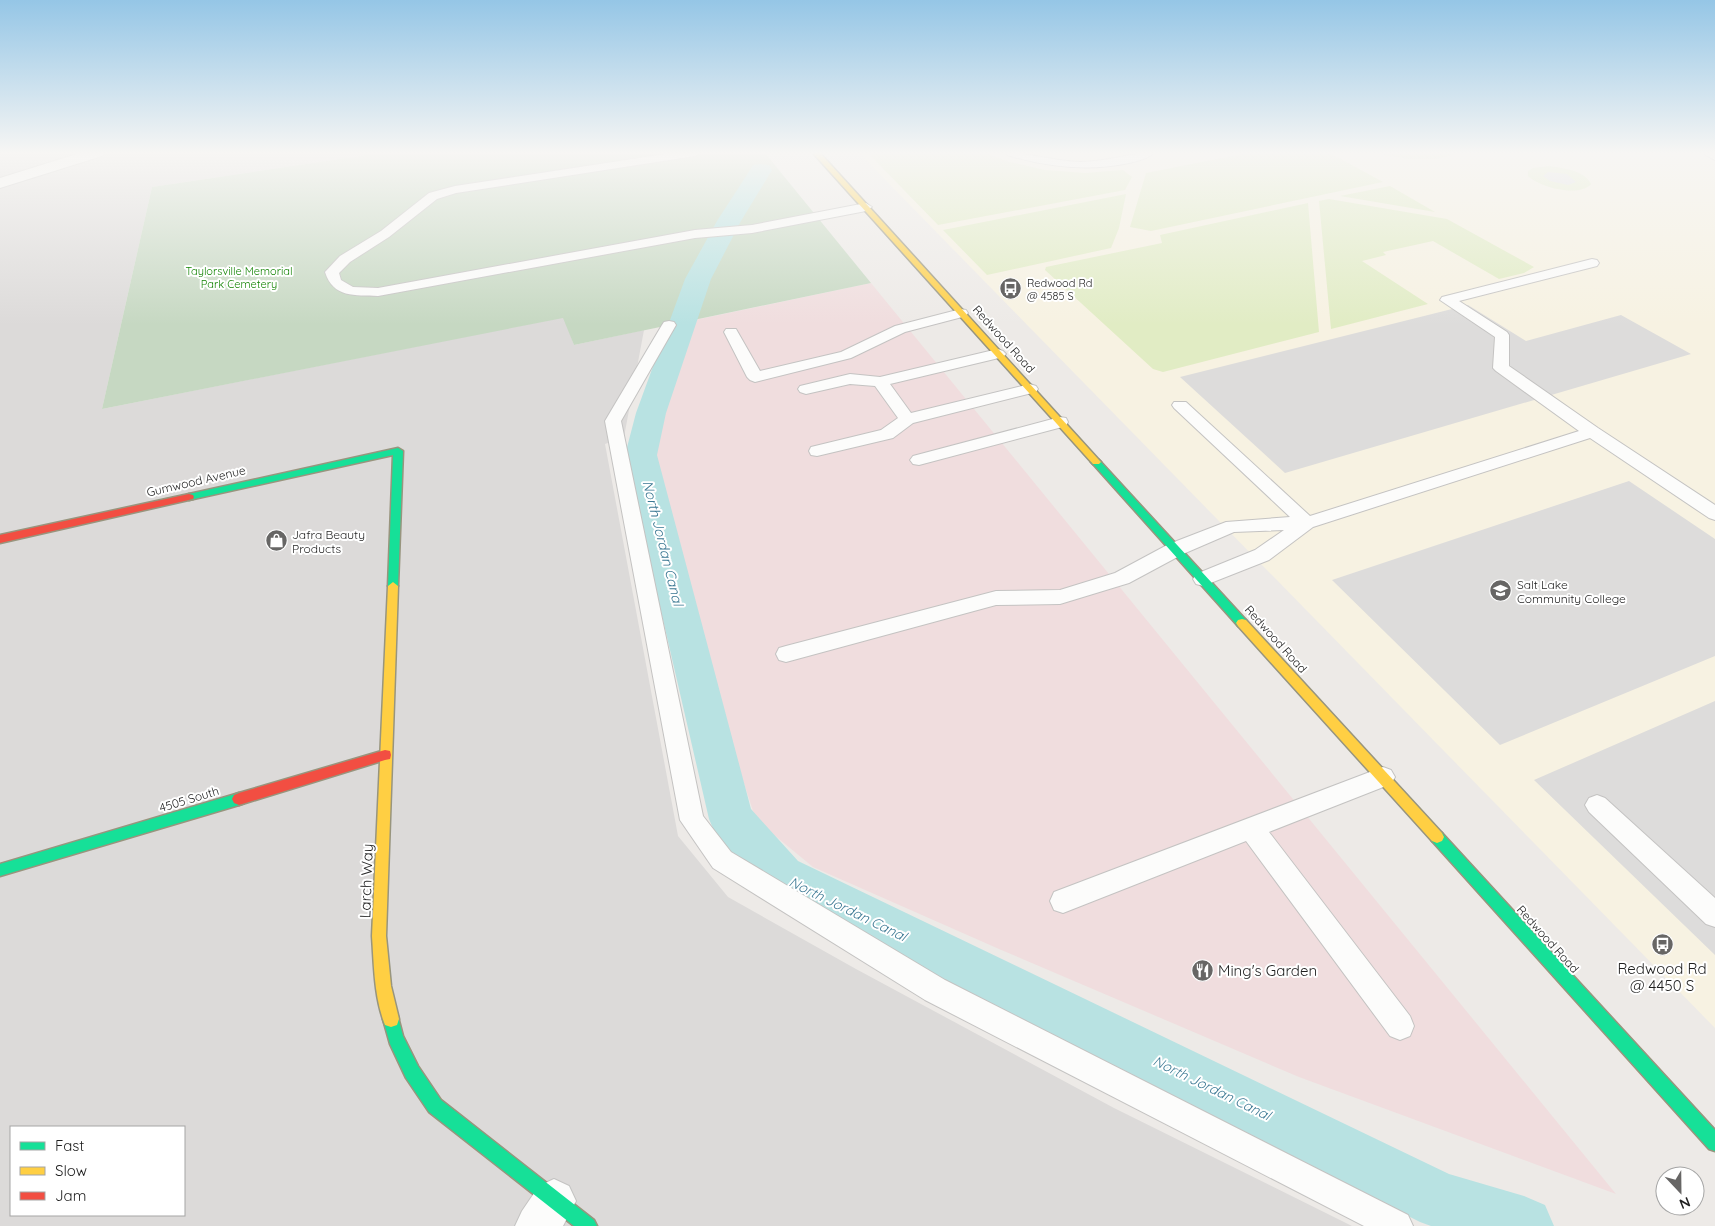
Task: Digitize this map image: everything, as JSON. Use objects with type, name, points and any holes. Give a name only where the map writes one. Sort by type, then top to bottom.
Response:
[{"type":"main road","name":"Redwood Road","points":[[869,210],[1715,1143]]},
{"type":"main road","name":"Gumwood Avenue","points":[[0,539],[398,451]]},
{"type":"main road","name":"Larch Way","points":[[398,451],[379,936],[383,986],[396,1038],[412,1072],[435,1106],[546,1214],[588,1226]]},
{"type":"main road","name":"4505 South","points":[[0,870],[385,754]]},
{"type":"lane","points":[[415,210],[385,234],[345,259],[332,272],[335,282],[350,291],[378,292],[712,232],[739,230],[848,210]]},
{"type":"lane","points":[[1592,263],[1447,300],[1502,335],[1501,368],[1592,432],[1715,514]]},
{"type":"lane","points":[[731,332],[755,377],[846,355],[900,329],[961,313]]},
{"type":"lane","points":[[669,325],[614,421],[692,820],[722,860],[935,990],[1397,1226]]},
{"type":"lane","points":[[806,389],[850,379],[880,382],[998,354]]},
{"type":"lane","points":[[880,382],[907,419]]},
{"type":"lane","points":[[817,452],[887,434],[907,419],[1030,389]]},
{"type":"lane","points":[[1180,405],[1307,522]]},
{"type":"lane","points":[[919,460],[1060,422]]},
{"type":"lane","points":[[786,654],[996,598],[1060,597],[1122,578],[1176,549],[1232,526],[1307,522],[1592,432]]},
{"type":"lane","points":[[1203,579],[1262,556],[1307,522]]},
{"type":"lane","points":[[1063,901],[1383,777]]},
{"type":"lane","points":[[1597,805],[1715,915]]},
{"type":"lane","points":[[1251,828],[1400,1026]]},
{"type":"shaded area","points":[[0,210],[147,210],[102,409],[564,317],[574,345],[644,330],[624,437],[605,444],[678,836],[728,897],[856,969],[1114,1108],[1352,1226],[0,1226]]},
{"type":"shaded area","name":"Salt Lake Community College","points":[[915,210],[1715,210],[1715,1028]]},
{"type":"shaded area","points":[[871,283],[1616,1194],[1299,1077],[999,949],[813,867],[756,820],[732,747],[651,446],[695,320]]},
{"type":"shaded area","points":[[1468,305],[1526,341],[1621,315],[1691,354],[1285,473],[1180,377]]},
{"type":"shaded area","points":[[1629,481],[1715,539],[1715,656],[1500,745],[1332,580]]},
{"type":"shaded area","points":[[1715,701],[1715,955],[1534,780]]},
{"type":"green space","name":"Taylorsville Memorial Park Cemetery","points":[[147,210],[812,210],[871,283],[574,345],[563,318],[102,409]]},
{"type":"green space","points":[[924,210],[1017,210],[938,225]]},
{"type":"green space","points":[[1044,210],[1123,210],[1119,228],[1111,248],[987,275],[943,230]]},
{"type":"green space","points":[[1135,210],[1249,210],[1151,231],[1130,227]]},
{"type":"green space","points":[[1275,210],[1309,210],[1319,332],[1163,372],[1153,369],[1045,270],[1046,267],[1162,243],[1160,235]]},
{"type":"green space","points":[[1320,210],[1395,210],[1447,219],[1534,267],[1524,273],[1499,279],[1433,241],[1383,252],[1386,255],[1362,261],[1428,304],[1331,329]]},
{"type":"waterway","name":"North Jordan Canal","points":[[736,210],[698,279],[651,413],[641,455],[731,819],[781,876],[1441,1201],[1524,1226]]},
{"type":"traffic: fast","points":[[189,497],[398,451],[393,586]]},
{"type":"traffic: fast","points":[[1096,462],[1242,623]]},
{"type":"traffic: fast","points":[[0,870],[239,799]]},
{"type":"traffic: fast","points":[[1437,837],[1715,1143]]},
{"type":"traffic: fast","points":[[391,1019],[396,1038],[412,1072],[435,1106],[588,1226]]},
{"type":"traffic: slow","points":[[868,210],[1096,462]]},
{"type":"traffic: slow","points":[[391,1019],[383,986],[379,936],[393,586]]},
{"type":"traffic: slow","points":[[1242,623],[1437,837]]},
{"type":"traffic: jam","points":[[0,539],[189,497]]},
{"type":"traffic: jam","points":[[239,799],[385,755]]},
{"type":"place","name":"Redwood Rd @ 4585 S","points":[[1011,289]]},
{"type":"place","name":"Jafra Beauty Products","points":[[276,541]]},
{"type":"place","name":"Salt Lake Community College","points":[[1501,591]]},
{"type":"place","name":"Redwood Rd @ 4450 S","points":[[1662,945]]},
{"type":"place","name":"Ming's Garden","points":[[1202,970]]}]
